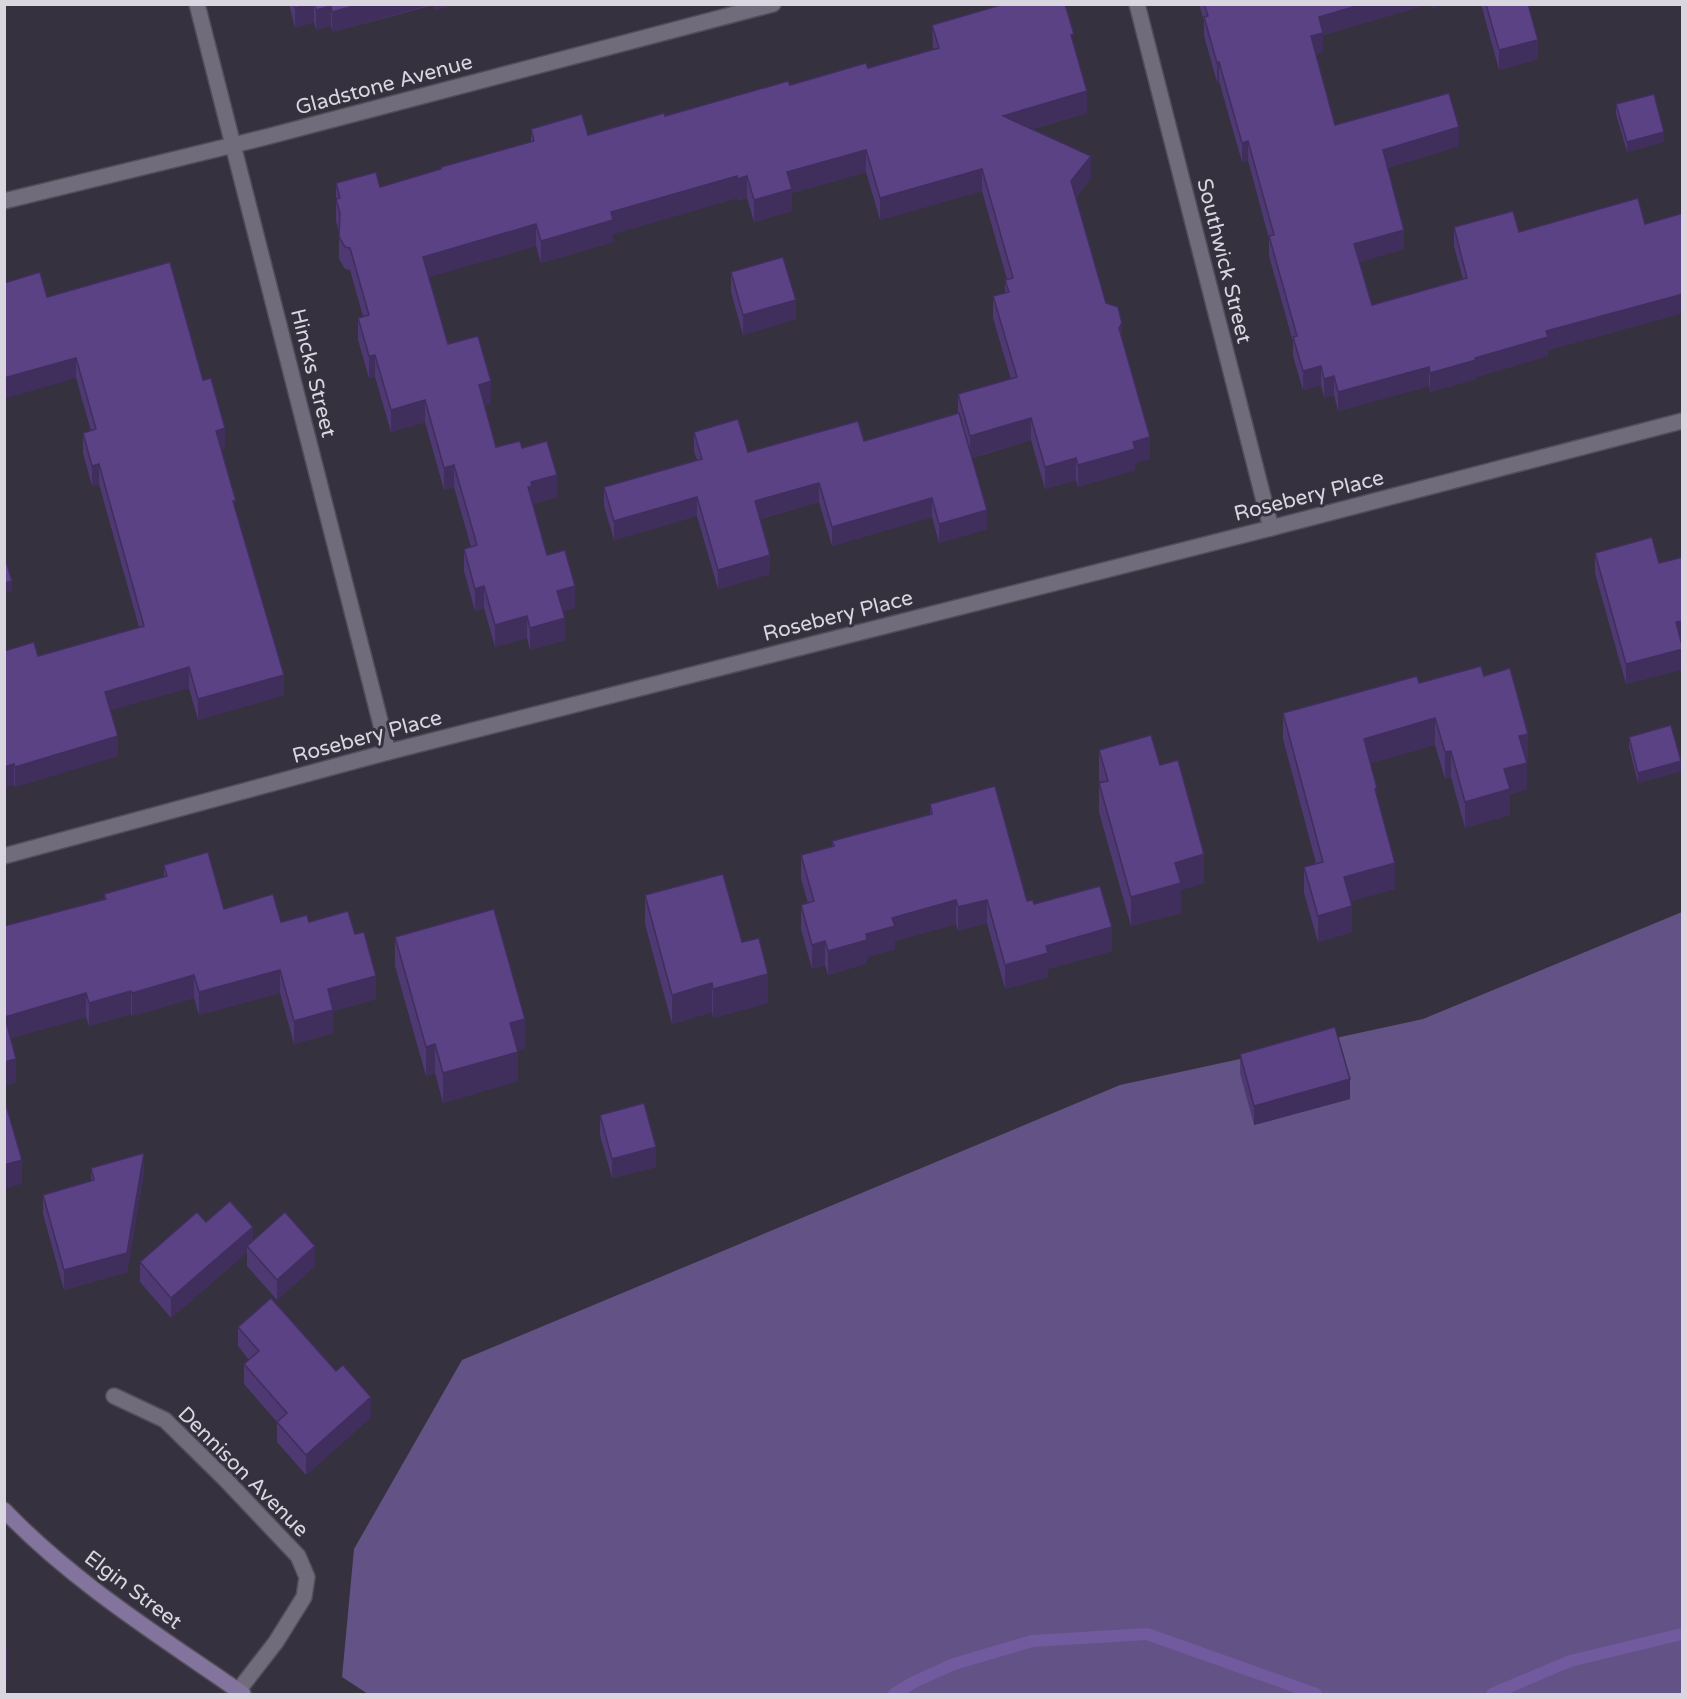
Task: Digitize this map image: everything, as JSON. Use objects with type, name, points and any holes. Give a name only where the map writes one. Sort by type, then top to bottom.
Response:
[{"type":"street","name":"Hincks Street","points":[[197,4],[388,752]]},
{"type":"street","name":"Gladstone Avenue","points":[[4,201],[233,145],[773,4]]},
{"type":"street","name":"Southwick Street","points":[[1137,4],[1271,528]]},
{"type":"street","name":"Rosebery Place","points":[[4,856],[388,752],[1683,421]]},
{"type":"street","name":"Dennison Avenue","points":[[114,1396],[165,1420],[298,1556],[307,1577],[304,1597],[240,1693]]},
{"type":"street","name":"Elgin Street","points":[[4,1510],[21,1527],[110,1601],[240,1693]]},
{"type":"shaded area","points":[[1682,912],[1682,1694],[368,1694],[342,1677],[354,1549],[462,1360],[1120,1085],[1423,1019]]},
{"type":"building","points":[[294,4],[309,4],[295,8]]},
{"type":"building","points":[[315,4],[361,4],[332,12],[331,6],[316,10]]},
{"type":"building","points":[[1004,4],[1065,4],[1087,91],[1003,116],[1091,156],[1071,181],[1106,303],[1118,307],[1122,323],[1119,328],[1150,437],[1133,442],[1135,449],[1078,465],[1076,458],[1045,467],[1031,418],[970,436],[958,394],[1017,377],[993,296],[1009,292],[1005,280],[1013,278],[982,169],[880,198],[866,150],[787,172],[792,189],[754,200],[747,176],[737,179],[737,176],[611,212],[613,220],[541,241],[536,224],[423,257],[448,344],[478,336],[491,381],[479,385],[496,447],[520,441],[522,448],[547,441],[557,475],[531,482],[532,486],[528,487],[547,555],[565,550],[575,586],[557,591],[565,618],[530,628],[527,616],[495,625],[484,586],[475,589],[464,549],[477,545],[454,465],[444,468],[425,400],[391,410],[375,355],[369,356],[358,318],[369,315],[350,248],[345,247],[339,237],[340,213],[336,199],[340,198],[336,183],[376,172],[380,187],[534,141],[531,129],[582,114],[588,135],[788,81],[790,85],[866,63],[868,68],[939,48],[932,25]]},
{"type":"building","points":[[1204,4],[1363,4],[1319,17],[1323,33],[1311,36],[1335,125],[1449,93],[1459,127],[1383,150],[1404,230],[1354,244],[1372,305],[1467,278],[1454,227],[1513,211],[1519,232],[1638,198],[1645,224],[1683,213],[1683,294],[1546,331],[1548,337],[1475,358],[1476,360],[1430,373],[1429,367],[1338,392],[1334,376],[1324,379],[1321,366],[1303,371],[1293,337],[1297,336],[1269,236],[1274,235],[1248,141],[1242,143],[1219,62],[1217,63],[1204,17],[1208,16]]},
{"type":"building","points":[[1486,4],[1528,4],[1538,40],[1499,50]]},
{"type":"building","points":[[1654,94],[1664,132],[1627,142],[1616,104]]},
{"type":"building","points":[[783,257],[796,300],[743,315],[731,272]]},
{"type":"building","points":[[170,262],[203,380],[211,378],[225,428],[216,431],[236,501],[233,501],[284,675],[198,699],[189,667],[105,692],[118,736],[15,767],[14,764],[4,767],[4,651],[34,642],[38,656],[144,626],[99,464],[92,466],[83,433],[96,429],[76,358],[4,378],[4,283],[40,272],[47,297]]},
{"type":"building","points":[[959,413],[987,510],[939,524],[932,498],[832,527],[819,483],[755,501],[770,555],[718,570],[697,497],[614,521],[604,487],[702,459],[694,432],[738,419],[748,452],[858,421],[864,441]]},
{"type":"building","points":[[1652,537],[1659,563],[1683,557],[1683,621],[1676,622],[1683,649],[1626,664],[1595,553]]},
{"type":"building","points":[[4,555],[12,581],[4,583]]},
{"type":"building","points":[[1481,666],[1484,676],[1510,668],[1528,734],[1519,736],[1527,763],[1504,769],[1510,789],[1465,802],[1451,751],[1445,752],[1435,718],[1364,739],[1395,863],[1344,877],[1352,906],[1318,916],[1304,867],[1323,862],[1283,713],[1417,676],[1419,683]]},
{"type":"building","points":[[1671,725],[1681,761],[1638,773],[1629,737]]},
{"type":"building","points":[[1151,735],[1160,765],[1178,760],[1204,854],[1175,863],[1181,883],[1131,897],[1099,783],[1108,781],[1099,750]]},
{"type":"building","points":[[995,786],[1027,901],[1033,900],[1034,904],[1100,886],[1112,927],[1046,946],[1048,953],[1005,965],[987,900],[958,907],[956,900],[892,918],[895,926],[866,934],[867,940],[828,951],[825,941],[812,945],[801,905],[814,901],[801,855],[834,846],[832,841],[932,814],[930,804]]},
{"type":"building","points":[[208,852],[224,909],[273,894],[281,922],[307,915],[309,922],[348,911],[355,934],[364,932],[376,976],[328,989],[333,1010],[294,1021],[280,970],[199,992],[194,975],[89,1003],[86,993],[5,1017],[16,1059],[4,1062],[4,926],[106,899],[104,894],[167,876],[164,865]]},
{"type":"building","points":[[723,874],[742,942],[759,938],[768,974],[713,989],[712,983],[672,995],[645,895]]},
{"type":"building","points":[[494,909],[525,1019],[510,1023],[518,1052],[443,1073],[435,1044],[426,1047],[395,937]]},
{"type":"building","points":[[1335,1027],[1350,1079],[1254,1106],[1240,1054]]},
{"type":"building","points":[[4,1098],[22,1160],[4,1165]]},
{"type":"building","points":[[644,1103],[656,1147],[612,1159],[600,1115]]},
{"type":"building","points":[[144,1153],[127,1253],[64,1270],[43,1195],[94,1180],[91,1168]]},
{"type":"building","points":[[230,1201],[253,1227],[171,1298],[140,1262],[197,1212],[206,1222]]},
{"type":"building","points":[[285,1212],[315,1246],[277,1280],[247,1246]]},
{"type":"building","points":[[271,1298],[336,1371],[343,1365],[371,1397],[306,1455],[277,1422],[287,1413],[244,1364],[259,1351],[238,1327]]},
{"type":"waterway","points":[[894,1694],[954,1664],[1032,1641],[1147,1634],[1316,1694]]},
{"type":"waterway","points":[[1492,1694],[1570,1661],[1682,1634]]}]
